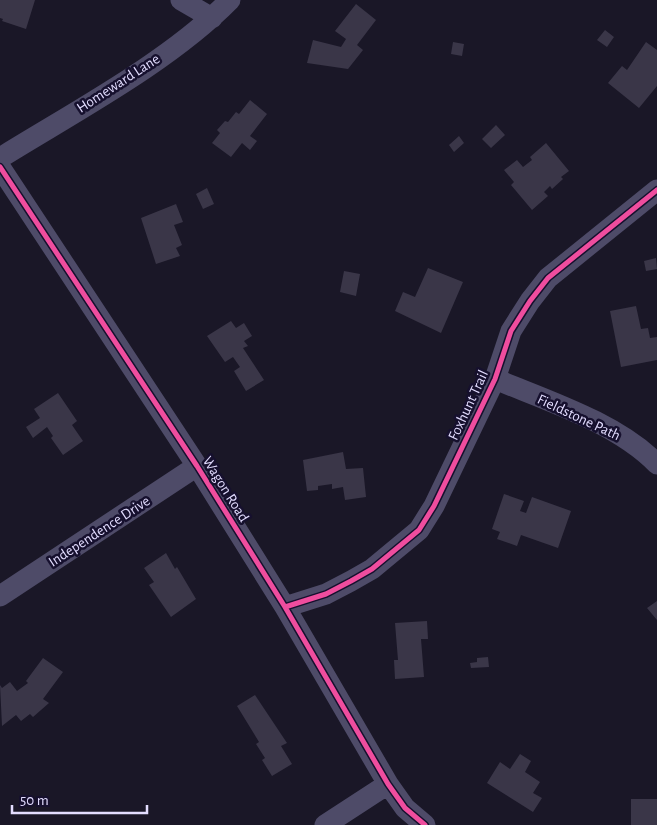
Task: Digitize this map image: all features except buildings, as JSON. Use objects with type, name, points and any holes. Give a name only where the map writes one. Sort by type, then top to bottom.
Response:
[{"type":"street","points":[[181,0],[212,18]]},
{"type":"street","name":"Homeward Lane","points":[[0,158],[160,57],[212,18],[230,0]]},
{"type":"street","name":"Wagon Road","points":[[0,167],[197,466],[286,607],[388,784],[405,808],[425,825]]},
{"type":"street","name":"Foxhunt Trail","points":[[286,607],[326,594],[372,569],[419,530],[434,506],[495,379],[511,331],[548,278],[657,190]]},
{"type":"street","name":"Fieldstone Path","points":[[495,379],[569,409],[631,441],[640,446],[657,464]]},
{"type":"street","name":"Independence Drive","points":[[0,596],[197,466]]},
{"type":"street","points":[[325,825],[388,784]]},
{"type":"cycle path","points":[[0,167],[197,466],[285,607],[388,784],[405,808],[425,825]]},
{"type":"cycle path","points":[[285,607],[326,594],[372,569],[419,530],[434,506],[495,379],[511,331],[530,301],[548,278],[657,190]]}]
